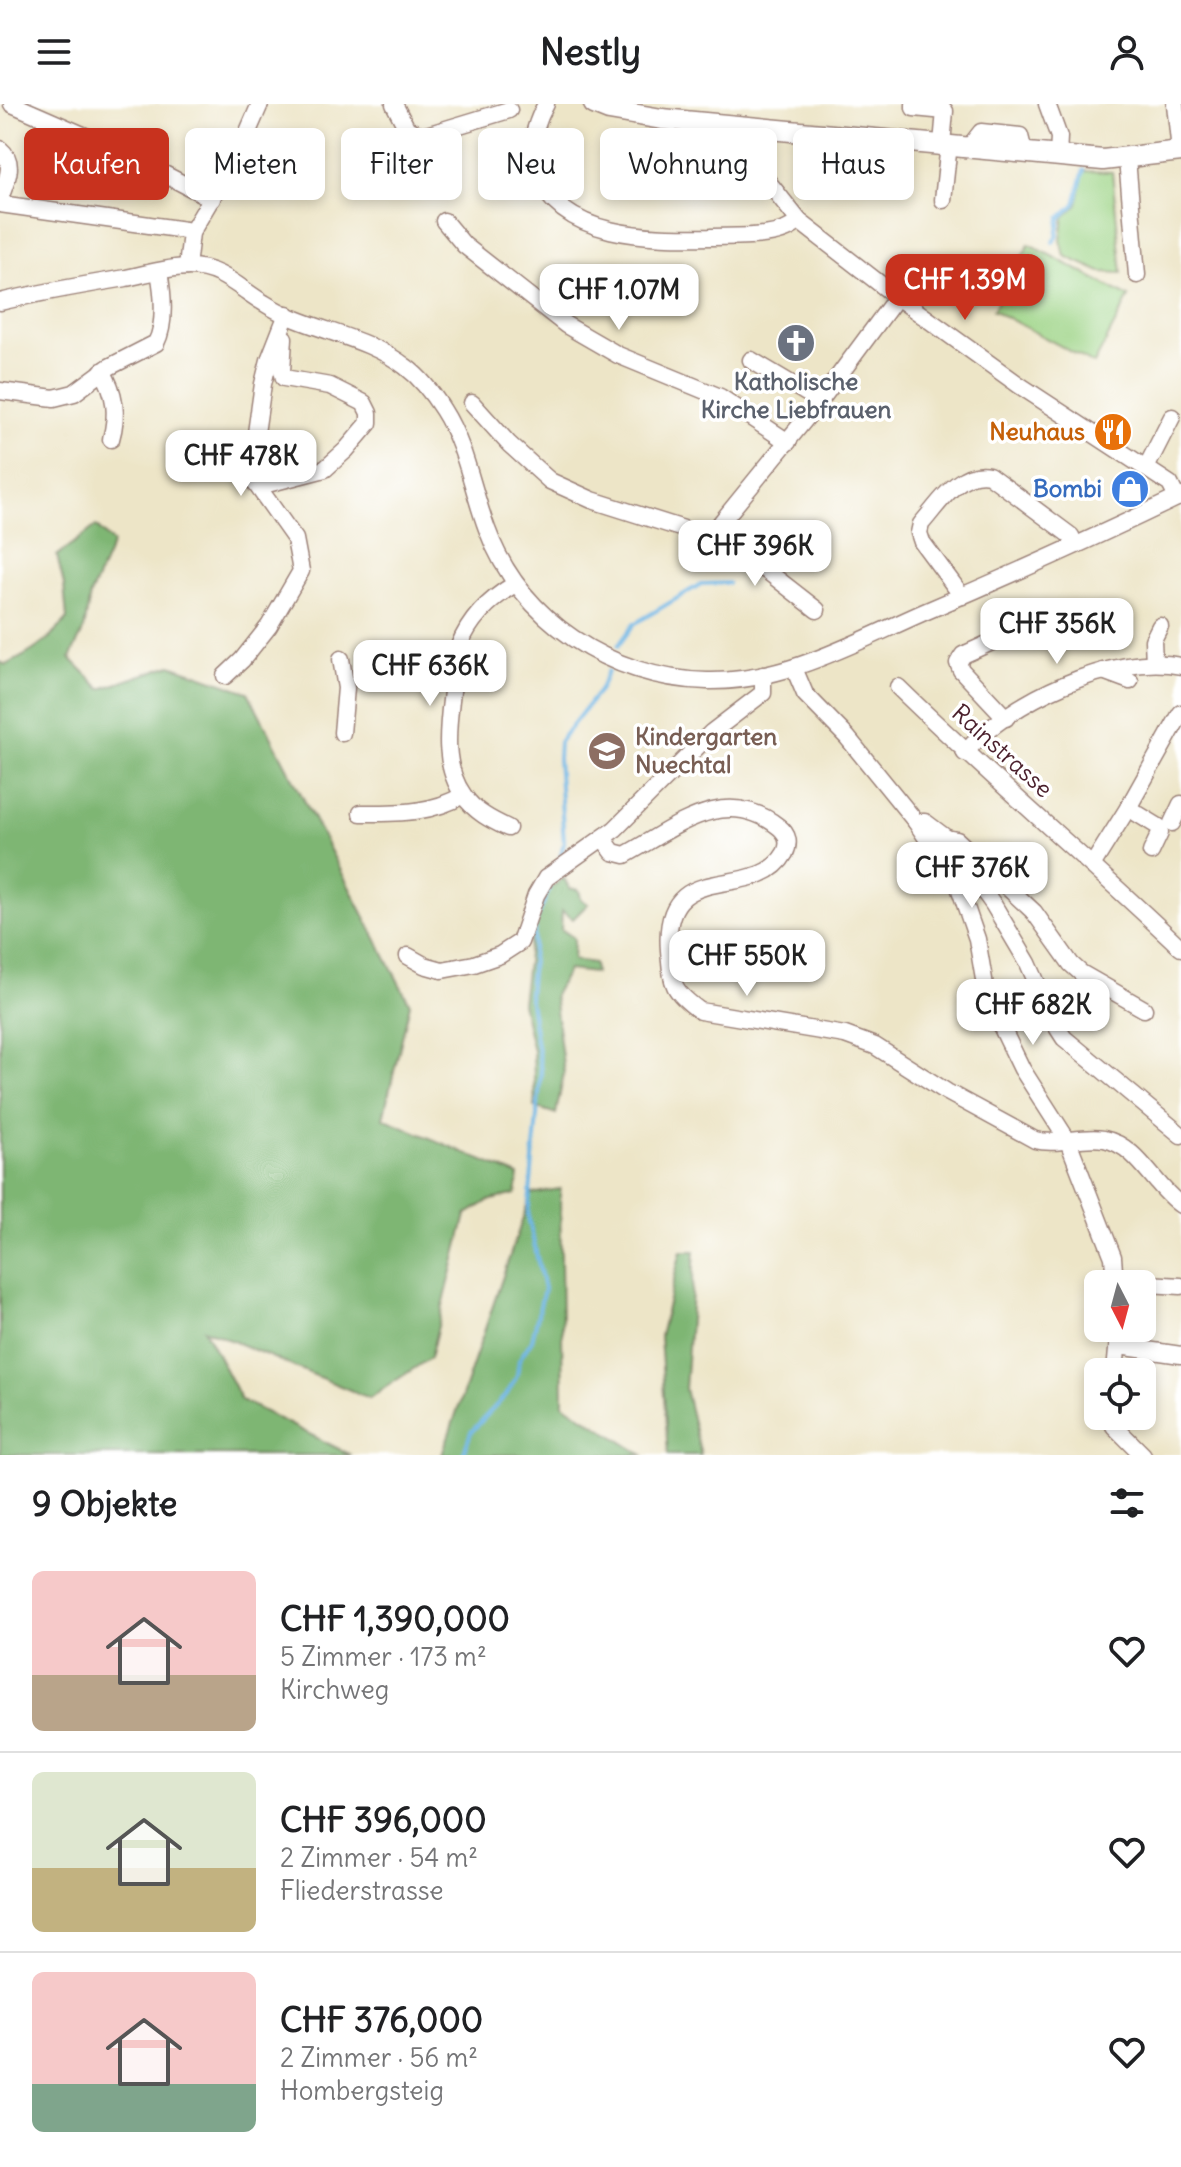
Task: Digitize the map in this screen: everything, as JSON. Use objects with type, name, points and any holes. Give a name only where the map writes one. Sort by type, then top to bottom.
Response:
[{"type":"main road","points":[[594,104],[793,131]]},
{"type":"main road","points":[[914,142],[1058,156],[1127,159],[1180,151]]},
{"type":"street","points":[[12,104],[122,152],[185,185]]},
{"type":"street","points":[[250,128],[260,104]]},
{"type":"street","points":[[394,104],[407,129],[423,136],[480,120],[507,107],[516,116],[536,121]]},
{"type":"street","points":[[546,104],[536,121],[532,158],[544,192],[557,206],[595,225],[640,236],[754,236],[793,227],[799,221]]},
{"type":"street","points":[[914,104],[914,108],[945,111],[943,200]]},
{"type":"street","points":[[1047,104],[1059,137],[1058,156]]},
{"type":"street","points":[[1175,104],[1180,151]]},
{"type":"street","points":[[0,302],[187,267],[228,277],[266,305],[391,356],[424,383],[453,426],[487,529],[515,584],[548,621],[574,641],[623,665],[673,678],[709,681],[794,668],[1179,497],[1170,484],[1019,385],[799,221],[750,159],[747,126]]},
{"type":"street","points":[[0,149],[8,156],[10,163],[0,201],[191,233]]},
{"type":"street","points":[[1127,159],[1137,268]]},
{"type":"street","points":[[187,267],[191,233],[211,200]]},
{"type":"street","points":[[444,221],[464,245],[566,325],[618,355],[720,397],[788,442]]},
{"type":"street","points":[[0,391],[54,398],[74,393],[102,371],[156,343],[160,335],[162,287],[159,272]]},
{"type":"street","points":[[712,538],[715,530],[788,442],[897,297]]},
{"type":"street","points":[[225,676],[269,626],[301,571],[295,539],[251,477],[263,384],[287,314]]},
{"type":"street","points":[[260,489],[267,484],[325,469],[369,423],[369,413],[364,403],[330,386],[284,378],[284,338],[279,336]]},
{"type":"street","points":[[751,360],[820,401]]},
{"type":"street","points":[[102,371],[109,382],[117,418],[111,439]]},
{"type":"street","points":[[472,403],[509,444],[550,481],[592,500],[712,538],[767,571],[817,610]]},
{"type":"street","points":[[1146,468],[1172,417]]},
{"type":"street","points":[[962,596],[922,542],[919,533],[921,524],[965,476],[978,473],[989,475],[1071,536],[1075,545]]},
{"type":"street","points":[[508,828],[487,818],[463,795],[450,762],[447,732],[458,648],[485,605],[515,584]]},
{"type":"street","points":[[1006,718],[958,663],[963,655],[1060,611]]},
{"type":"street","points":[[1154,663],[1153,640],[1160,626]]},
{"type":"street","points":[[341,659],[346,688],[342,733]]},
{"type":"street","points":[[965,753],[976,739],[1054,689],[1128,665],[1154,663],[1181,666]]},
{"type":"street","points":[[794,668],[805,694],[847,737],[916,822],[959,887],[977,939],[987,997],[1010,1045],[1068,1141],[1113,1257],[1114,1270]]},
{"type":"street","points":[[1102,671],[1130,681]]},
{"type":"street","points":[[408,956],[442,970],[500,955],[520,942],[536,895],[546,878],[603,838],[712,732],[763,693],[763,675]]},
{"type":"street","name":"Rainstrasse","points":[[898,687],[965,753],[1093,864],[1181,948]]},
{"type":"street","points":[[1093,864],[1176,731],[1181,713]]},
{"type":"street","points":[[361,813],[417,812],[450,803],[463,795]]},
{"type":"street","points":[[1172,823],[1181,804]]},
{"type":"street","points":[[603,838],[613,852],[625,855],[711,810],[739,807],[769,819],[785,832],[788,841],[786,852],[780,860],[764,872],[694,890],[676,904],[670,914],[668,936],[672,976],[680,997],[700,1011],[845,1035],[882,1049],[947,1092],[1035,1140],[1045,1143],[1078,1138],[1109,1140],[1125,1149],[1181,1205]]},
{"type":"street","points":[[1128,808],[1159,827],[1160,833],[1151,852]]},
{"type":"street","points":[[916,822],[925,822],[945,837],[1009,929],[1064,1038],[1181,1135]]},
{"type":"street","points":[[945,837],[957,840],[1019,897],[1081,973],[1144,1009]]},
{"type":"street","points":[[1156,1285],[1181,1286]]},
{"type":"street","points":[[1117,1358],[1119,1342]]},
{"type":"street","points":[[1119,1346],[1181,1355]]},
{"type":"street","points":[[1118,1430],[1143,1455]]},
{"type":"green space","points":[[1084,171],[1112,172],[1122,273],[1101,272],[1065,256],[1061,240],[1064,217],[1077,205]]},
{"type":"green space","points":[[1029,244],[1129,297],[1094,364],[993,310]]},
{"type":"green space","points":[[96,526],[113,543],[90,595],[84,629],[70,658],[101,689],[171,665],[248,692],[410,1004],[383,1118],[519,1176],[516,1194],[488,1201],[466,1215],[430,1358],[369,1398],[204,1329],[241,1400],[351,1455],[0,1455],[0,662],[6,665],[32,651],[67,619],[57,556]]},
{"type":"green space","points":[[564,878],[569,888],[579,890],[581,899],[588,904],[573,919],[562,911],[561,929],[574,938],[573,960],[594,963],[595,973],[568,970],[554,995],[564,1073],[556,1114],[535,1107],[533,1051],[522,1003],[535,912],[547,890]]},
{"type":"green space","points":[[560,1189],[563,1404],[643,1455],[442,1455],[531,1194]]},
{"type":"green space","points":[[681,1251],[695,1251],[685,1389],[701,1455],[668,1455],[660,1336]]},
{"type":"waterway","points":[[1053,242],[1057,237],[1060,218],[1075,204],[1084,170]]},
{"type":"waterway","points":[[618,646],[634,624],[701,584],[728,583]]},
{"type":"waterway","points":[[560,860],[564,842],[559,742],[599,691],[608,671]]},
{"type":"waterway","points":[[463,1455],[471,1432],[507,1394],[517,1376],[519,1360],[532,1340],[544,1289],[528,1216],[541,1071],[529,995],[535,924],[549,889]]},
{"type":"place","name":"Katholische Kirche Liebfrauen","points":[[796,343]]},
{"type":"place","name":"Neuhaus","points":[[1113,432]]},
{"type":"place","name":"Bombi","points":[[1130,489]]},
{"type":"place","name":"Kindergarten Nuechtal","points":[[607,751]]}]
